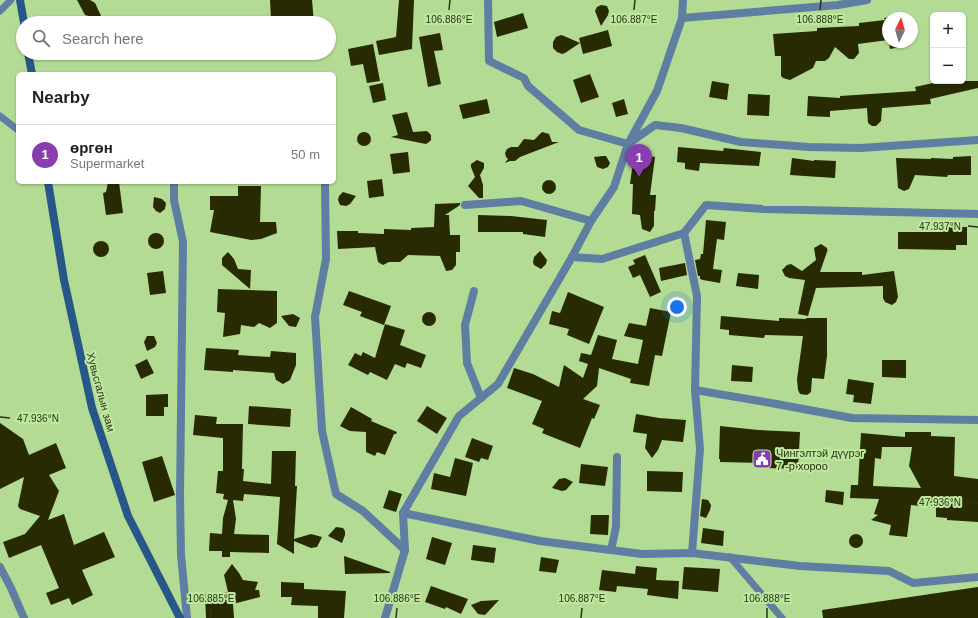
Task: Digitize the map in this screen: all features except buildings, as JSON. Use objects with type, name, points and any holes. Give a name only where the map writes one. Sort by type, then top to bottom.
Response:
[{"type":"main road","points":[[20,0],[23,16]]},
{"type":"main road","points":[[29,60],[32,72]]},
{"type":"main road","name":"Хувьсгалын зам","points":[[48,184],[64,280],[92,408],[128,516],[180,618]]},
{"type":"street","points":[[488,0],[489,61],[524,78],[528,86],[578,130],[628,144]]},
{"type":"street","points":[[385,618],[405,550],[403,513],[459,416],[498,384],[572,257],[591,221],[614,187],[628,144],[657,91],[682,18],[683,0]]},
{"type":"street","points":[[682,18],[838,5],[867,0]]},
{"type":"street","points":[[628,144],[655,125],[681,128],[741,142],[809,147],[860,148],[978,140]]},
{"type":"street","points":[[174,184],[174,200],[183,242],[180,496],[181,555],[187,618]]},
{"type":"street","points":[[325,184],[326,260],[315,317],[322,431],[336,494],[363,511],[405,550]]},
{"type":"street","points":[[465,205],[521,201],[591,221]]},
{"type":"street","points":[[572,257],[602,259],[684,232],[706,206],[763,209],[978,214]]},
{"type":"street","points":[[684,232],[697,296],[695,390],[700,449],[692,553]]},
{"type":"street","points":[[474,291],[465,326],[467,363],[481,398]]},
{"type":"street","points":[[695,390],[852,418],[978,420]]},
{"type":"street","points":[[611,550],[616,527],[617,456]]},
{"type":"street","points":[[403,513],[540,541],[642,554],[692,553],[800,566],[889,571],[913,583],[978,577]]},
{"type":"street","points":[[0,567],[3,580],[24,618]]},
{"type":"lane","points":[[0,11],[11,0]]},
{"type":"lane","points":[[0,116],[16,128]]},
{"type":"lane","points":[[730,558],[782,618]]},
{"type":"place","name":"өргөн","points":[[639,177]]},
{"type":"place","name":"Чингэлтэй дүүрэг 7 -р хороо","points":[[762,459]]}]
